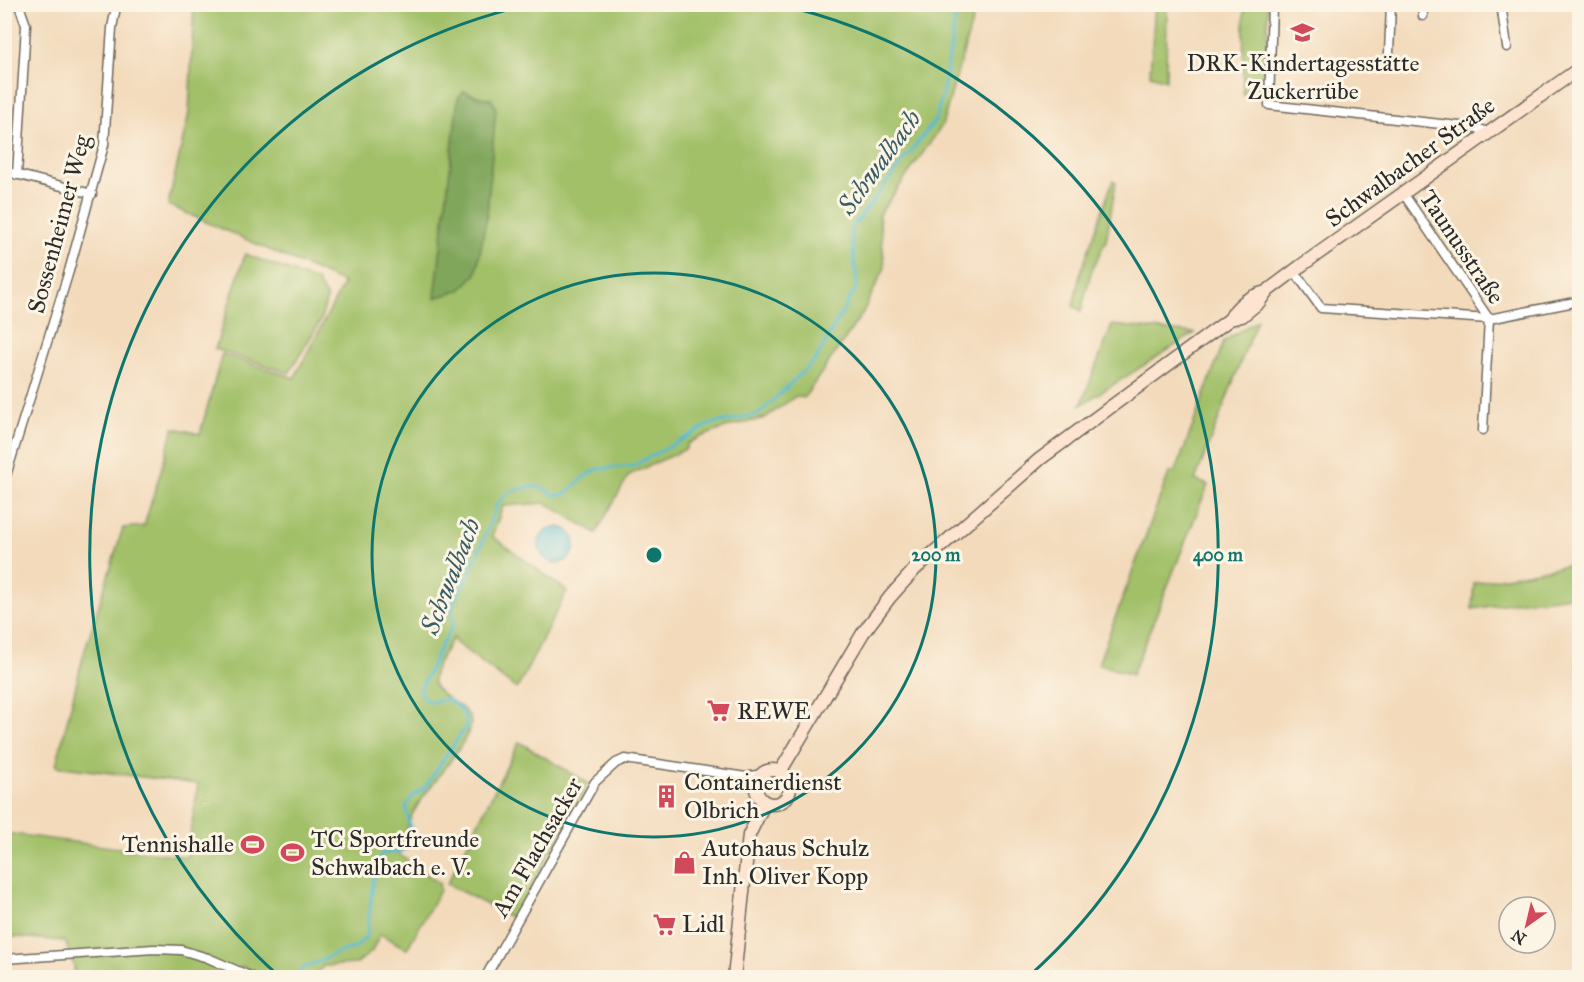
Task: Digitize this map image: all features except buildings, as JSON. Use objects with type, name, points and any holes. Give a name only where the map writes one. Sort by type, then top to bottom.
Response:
[{"type":"street","points":[[1272,4],[1269,105],[1438,123],[1477,128],[1487,132]]},
{"type":"street","points":[[1389,53],[1390,4]]},
{"type":"street","points":[[1422,4],[1423,16]]},
{"type":"street","points":[[1501,4],[1507,47]]},
{"type":"street","name":"Sossenheimer Weg","points":[[4,482],[92,194],[104,145],[112,28],[116,7]]},
{"type":"street","points":[[17,175],[26,25],[20,8]]},
{"type":"street","name":"Schwalbacher Straße","points":[[780,772],[869,625],[890,597],[915,569],[1040,459],[1226,322],[1242,316],[1259,302],[1266,292],[1464,151],[1487,132],[1580,68]]},
{"type":"street","points":[[4,171],[92,194]]},
{"type":"street","name":"Taunusstraße","points":[[1403,194],[1489,319],[1484,430]]},
{"type":"street","points":[[1295,272],[1321,308],[1489,319],[1580,301]]},
{"type":"street","name":"Am Flachsacker","points":[[485,978],[595,782],[616,763],[625,759],[746,777],[762,774]]},
{"type":"street","points":[[746,777],[756,787],[758,796],[765,802],[780,803],[788,794],[789,783],[780,772],[770,770],[762,774],[756,787]]},
{"type":"street","points":[[734,978],[749,835],[765,802]]},
{"type":"street","points":[[4,959],[154,949],[180,950],[208,958],[254,978]]},
{"type":"green space","points":[[194,5],[977,5],[942,126],[879,215],[885,267],[862,314],[804,398],[796,396],[765,418],[731,426],[698,438],[687,444],[686,449],[629,475],[596,533],[546,503],[503,506],[492,536],[567,591],[517,689],[455,642],[454,637],[439,662],[433,682],[435,687],[441,694],[467,712],[471,722],[463,742],[417,806],[407,830],[400,855],[439,883],[440,890],[407,949],[380,934],[372,951],[356,964],[324,966],[312,977],[268,977],[242,966],[235,977],[74,978],[74,966],[65,941],[5,936],[5,833],[187,857],[198,784],[56,766],[84,653],[123,528],[144,526],[174,428],[200,434],[222,354],[294,378],[344,283],[168,205],[189,113]]},
{"type":"green space","points":[[1155,5],[1167,5],[1166,80],[1150,75]]},
{"type":"green space","points":[[1244,5],[1268,5],[1266,98],[1243,95]]},
{"type":"green space","points":[[464,91],[491,99],[496,108],[487,215],[476,274],[460,290],[435,298],[458,98]]},
{"type":"green space","points":[[1113,180],[1116,182],[1106,241],[1092,269],[1081,311],[1073,306],[1080,275]]},
{"type":"green space","points":[[245,254],[317,281],[327,298],[321,320],[289,373],[215,349]]},
{"type":"green space","points":[[1257,320],[1195,480],[1208,485],[1132,675],[1098,664],[1169,473],[1176,471],[1224,341]]},
{"type":"green space","points":[[1112,325],[1195,333],[1081,405]]},
{"type":"green space","points":[[1579,563],[1579,595],[1472,609],[1474,583]]},
{"type":"green space","points":[[519,742],[588,783],[514,919],[447,884]]},
{"type":"green space","points":[[773,779],[779,781],[781,787],[779,793],[773,795],[767,793],[765,787],[767,781]]},
{"type":"water","points":[[557,527],[570,532],[575,545],[570,558],[557,563],[544,558],[539,545],[544,532]]},
{"type":"waterway","name":"Schwalbach","points":[[295,978],[302,969],[356,947],[367,936],[375,864],[383,853],[401,852],[408,848],[412,837],[406,806],[413,796],[425,787],[466,727],[464,714],[448,699],[430,702],[423,698],[420,690],[453,625],[452,606],[473,565],[498,503],[509,492],[531,486],[543,488],[554,495],[566,494],[585,476],[598,469],[633,466],[711,424],[759,414],[816,359],[857,286],[851,229],[936,119],[946,76],[957,4]]},
{"type":"place","name":"DRK-Kindertagesstätte Zuckerrübe","points":[[1303,33]]},
{"type":"place","name":"REWE","points":[[719,711]]},
{"type":"place","name":"Containerdienst Olbrich","points":[[666,796]]},
{"type":"place","name":"Tennishalle","points":[[252,844]]},
{"type":"place","name":"TC Sportfreunde Schwalbach e. V.","points":[[293,853]]},
{"type":"place","name":"Autohaus Schulz Inh. Oliver Kopp","points":[[684,862]]},
{"type":"place","name":"Lidl","points":[[664,924]]}]
